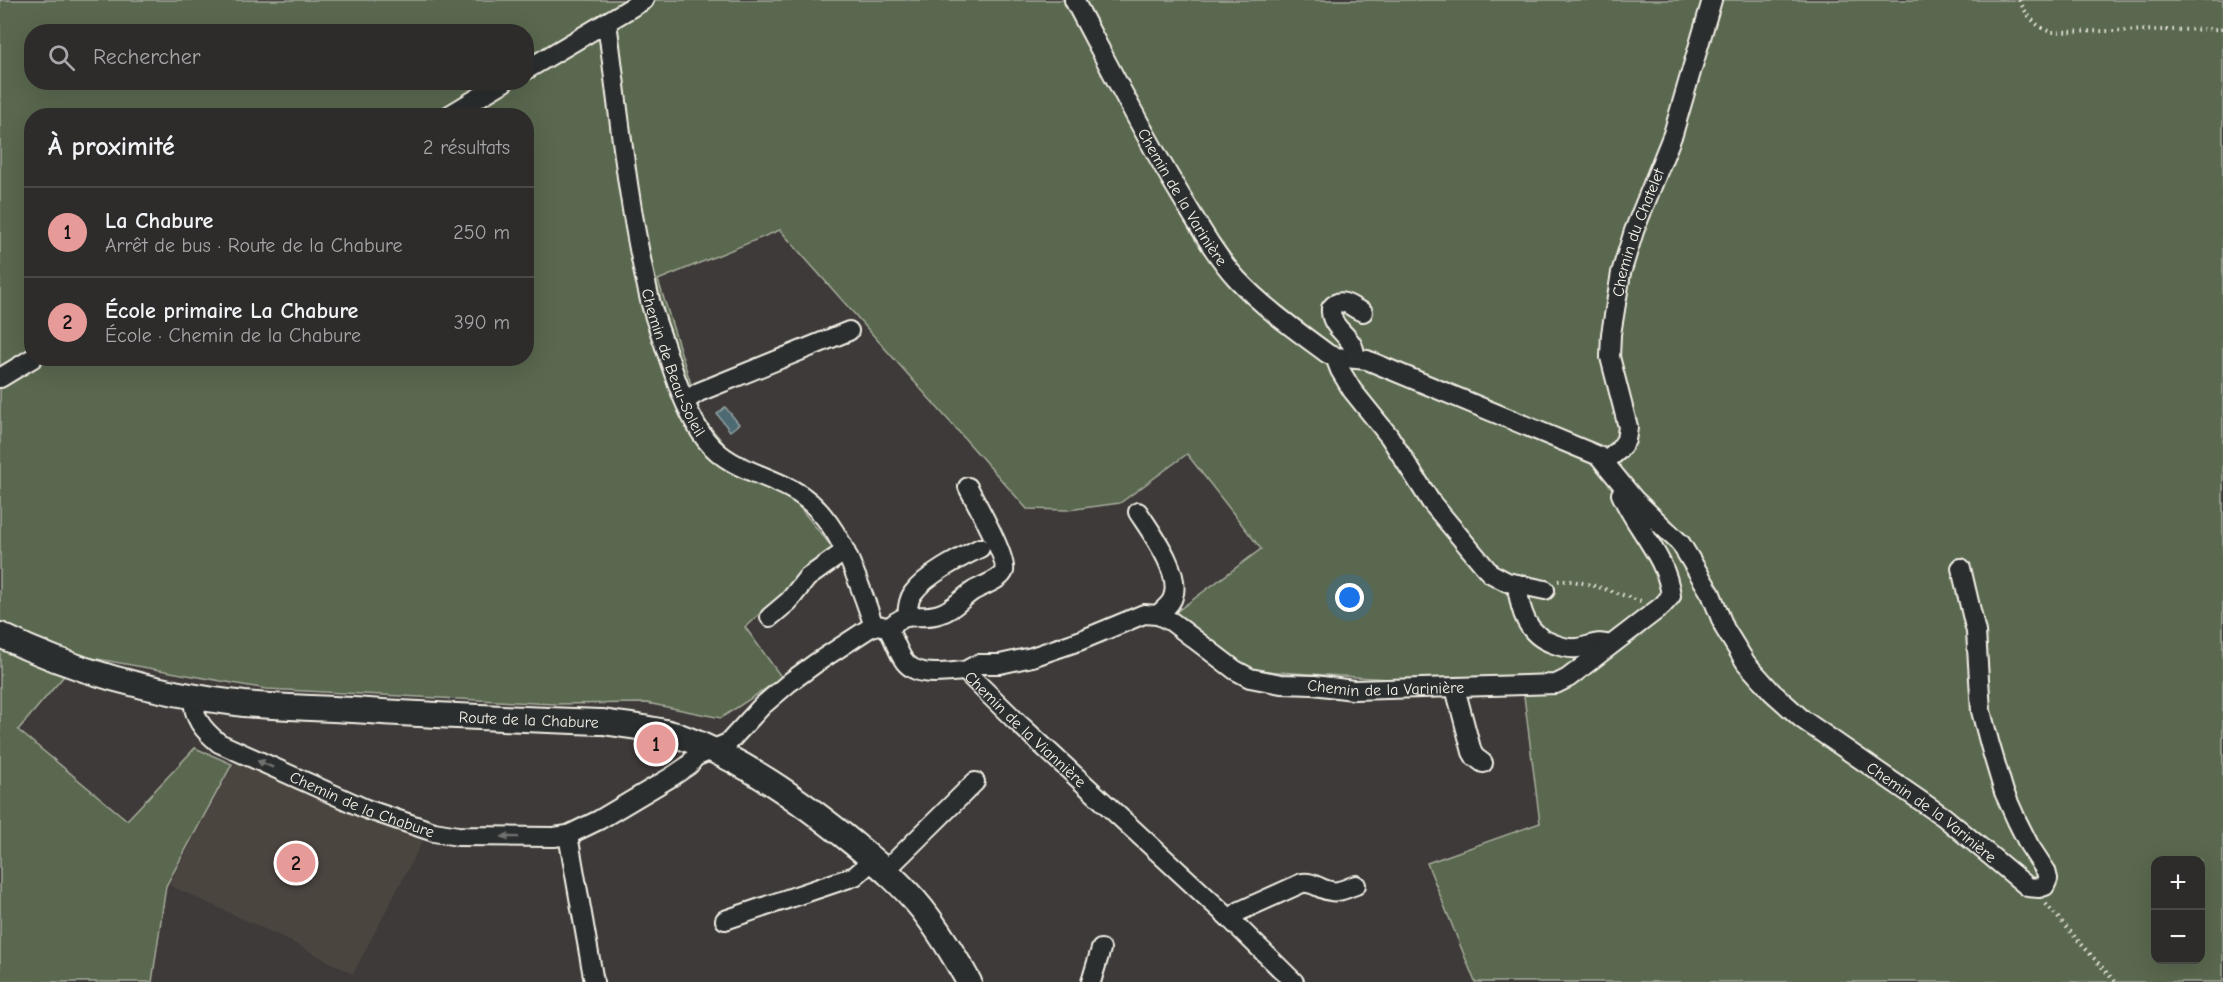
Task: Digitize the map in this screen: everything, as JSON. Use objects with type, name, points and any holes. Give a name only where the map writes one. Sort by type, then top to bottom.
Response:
[{"type":"main road","name":"Route de la Chabure","points":[[0,635],[32,651],[81,670],[133,685],[244,704],[603,722],[678,736],[750,770],[827,822],[880,865],[921,908],[952,952],[969,982]]},
{"type":"street","points":[[534,65],[644,0]]},
{"type":"street","name":"Chemin de la Varinière","points":[[1074,0],[1162,165],[1204,234],[1237,278],[1284,322],[1335,357],[1355,357],[1367,360],[1569,441],[1599,456],[1634,500],[1681,544],[1711,594],[1725,629],[1746,663],[1772,692],[1802,719],[1944,817],[2028,886]]},
{"type":"street","name":"Chemin du Chatelet","points":[[1610,468],[1626,440],[1628,427],[1610,357],[1611,334],[1621,273],[1634,231],[1673,134],[1712,0]]},
{"type":"street","name":"Chemin de Beau-Soleil","points":[[607,22],[634,224],[649,298],[674,375],[685,401],[704,437],[718,454],[733,464],[801,495],[834,529],[881,627]]},
{"type":"street","points":[[461,108],[491,90]]},
{"type":"street","points":[[1355,357],[1355,347],[1332,320],[1331,308],[1338,302],[1344,302],[1363,312]]},
{"type":"street","points":[[685,401],[699,392],[849,331]]},
{"type":"street","name":"Chemin de la Varinière","points":[[1335,357],[1352,390],[1389,436],[1444,518],[1490,573],[1507,582],[1545,590]]},
{"type":"street","points":[[0,378],[24,363]]},
{"type":"street","points":[[1610,468],[1630,513],[1663,564],[1669,580],[1671,596],[1662,606]]},
{"type":"street","points":[[711,750],[728,742],[762,706],[816,663],[881,627],[907,616],[928,616],[946,612],[975,590],[1001,576],[1004,566],[991,531],[968,487]]},
{"type":"street","points":[[965,671],[978,664],[1000,664],[1032,657],[1079,641],[1128,619],[1144,614],[1158,615],[1173,599],[1175,582],[1156,540],[1138,512]]},
{"type":"street","points":[[907,616],[910,599],[918,588],[945,567],[980,548]]},
{"type":"street","points":[[770,617],[789,601],[807,578],[845,551]]},
{"type":"street","points":[[1960,568],[1976,632],[1982,711],[1990,745],[2004,792],[2029,845],[2046,871],[2048,879],[2046,886],[2039,888],[2028,886]]},
{"type":"street","points":[[1517,584],[1522,610],[1534,634],[1564,648],[1581,648],[1599,643],[1610,645]]},
{"type":"street","name":"Chemin de la Varinière","points":[[1158,615],[1197,640],[1235,670],[1250,678],[1281,684],[1353,690],[1556,684],[1568,678],[1662,606]]},
{"type":"street","name":"Chemin de la Viannière","points":[[881,627],[909,667],[920,672],[965,671],[1230,919],[1294,982]]},
{"type":"street","points":[[1455,688],[1472,752],[1483,763]]},
{"type":"street","name":"Chemin de la Chabure","points":[[193,696],[195,718],[206,733],[232,750],[366,809],[434,832],[458,836],[554,837],[568,835],[630,802],[689,765],[695,757],[711,750]]},
{"type":"street","points":[[725,920],[855,876],[880,865],[975,782]]},
{"type":"street","points":[[568,835],[594,982]]},
{"type":"street","points":[[1230,919],[1240,911],[1302,883],[1307,882],[1337,892],[1356,885]]},
{"type":"street","points":[[1091,982],[1101,949]]},
{"type":"path","points":[[2019,0],[2029,18],[2040,28],[2051,32],[2223,29]]},
{"type":"path","points":[[1545,590],[1554,583],[1566,580],[1662,606]]},
{"type":"path","points":[[2028,886],[2115,982]]},
{"type":"shaded area","points":[[235,761],[423,840],[353,974],[282,937],[169,885]]},
{"type":"green space","points":[[0,0],[2223,0],[2223,982],[1475,982],[1427,863],[1540,823],[1522,680],[1435,682],[1248,670],[1172,615],[1261,549],[1187,454],[1120,503],[1068,510],[1027,509],[780,230],[658,280],[701,416],[735,457],[795,502],[833,548],[745,627],[782,678],[721,718],[647,703],[553,704],[266,689],[81,656],[18,730],[127,820],[195,748],[232,764],[166,886],[152,982],[0,982]]},
{"type":"water","points":[[725,407],[739,424],[730,431],[717,414]]},
{"type":"place","name":"La Chabure","points":[[656,744]]},
{"type":"place","name":"École primaire La Chabure","points":[[296,863]]}]
